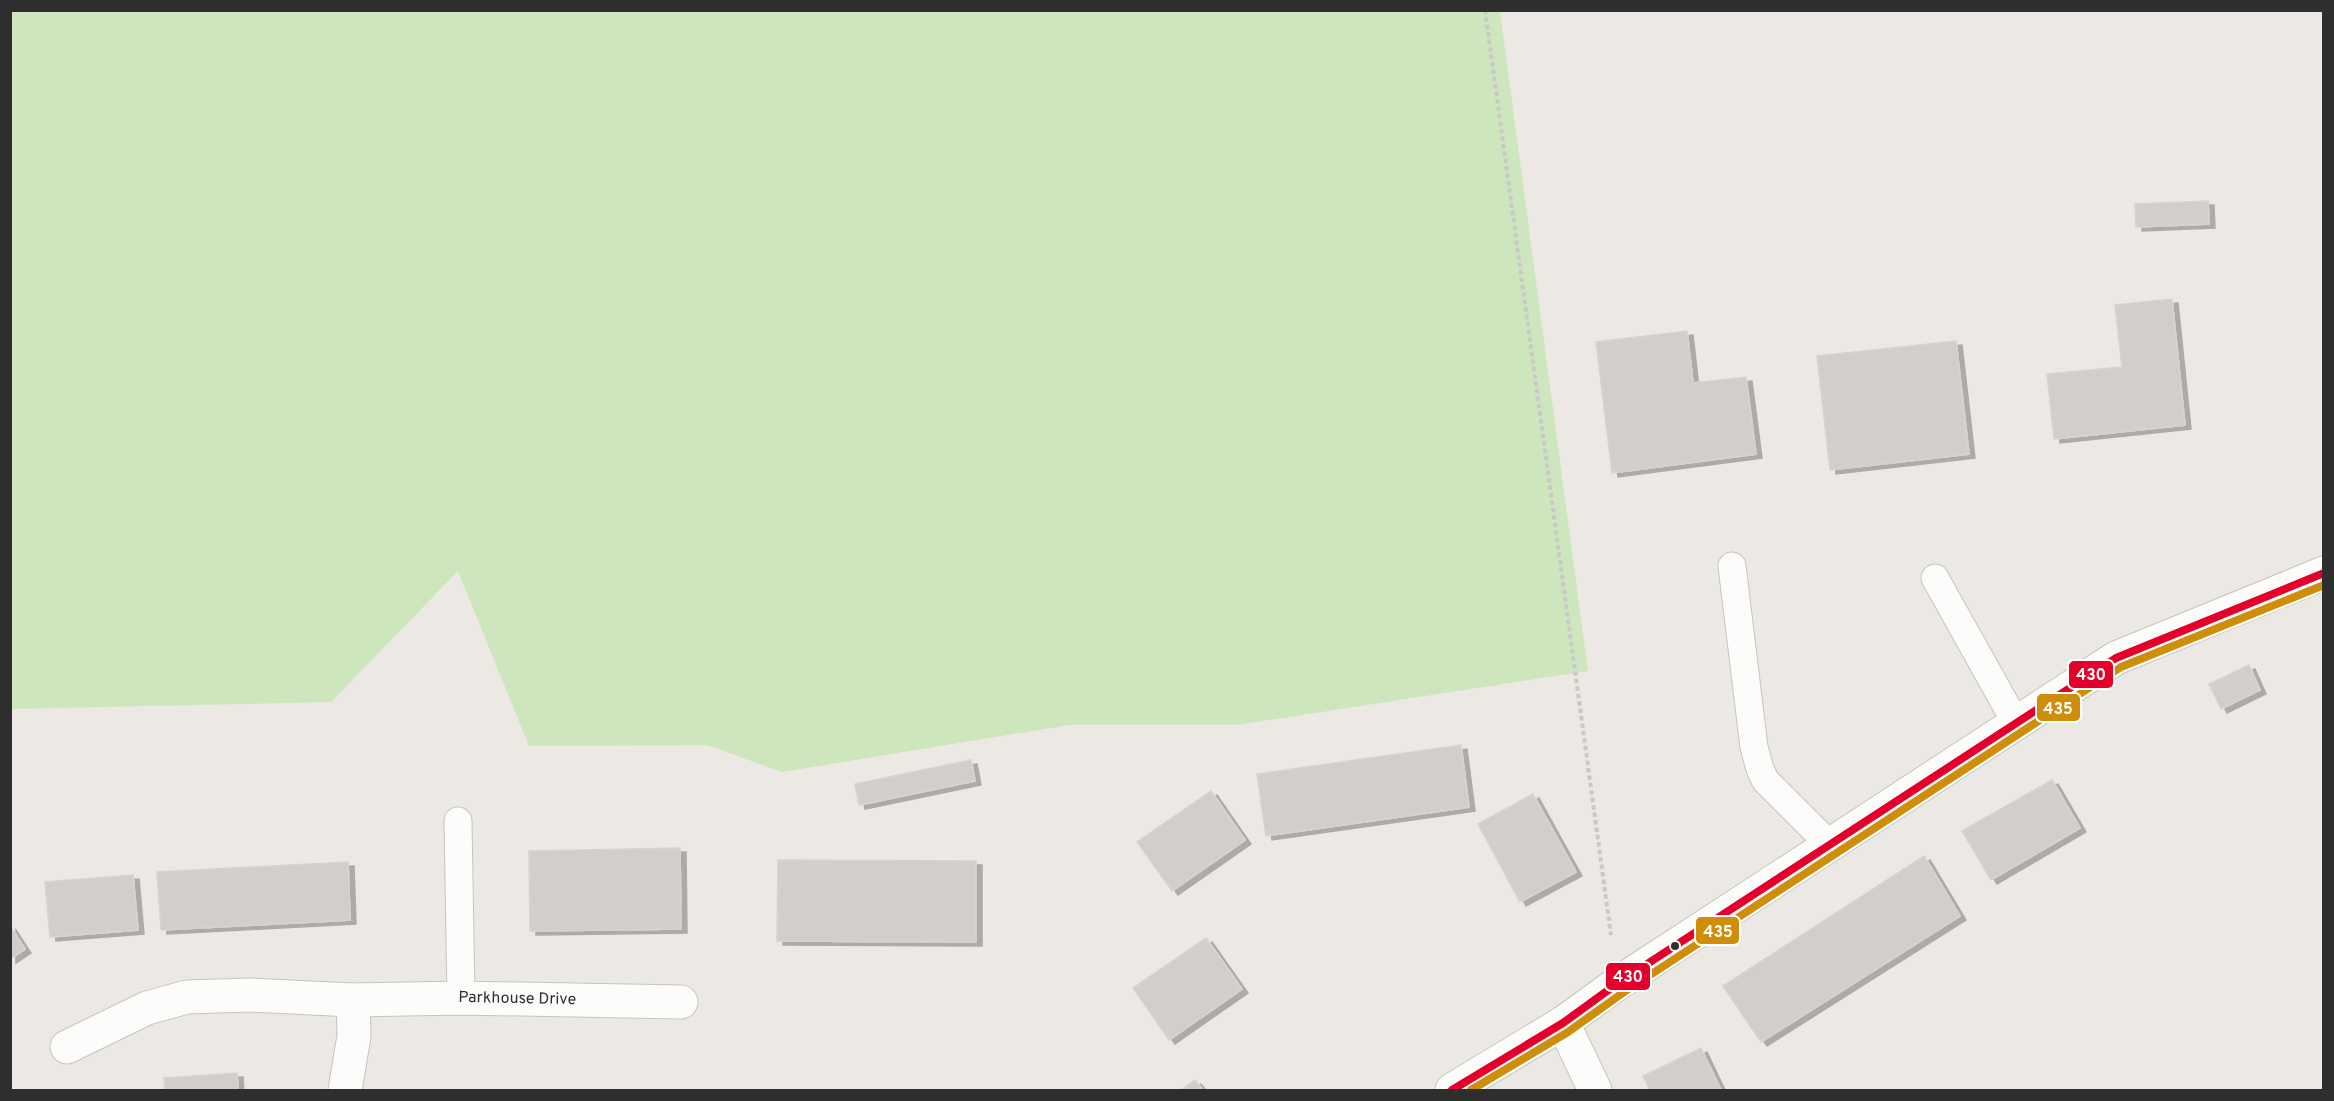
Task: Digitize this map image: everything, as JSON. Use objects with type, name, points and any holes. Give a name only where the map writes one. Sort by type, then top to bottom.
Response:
[{"type":"street","points":[[1452,1090],[1563,1023],[1618,983],[2116,658],[2324,573]]},
{"type":"street","name":"Parkhouse Drive","points":[[67,1047],[147,1008],[187,998],[250,995],[353,1000],[461,998],[681,1002]]},
{"type":"street","points":[[345,1090],[354,1036],[353,1000]]},
{"type":"street","points":[[1563,1023],[1594,1090]]},
{"type":"lane","points":[[1732,566],[1754,747],[1760,769],[1765,780],[1830,845]]},
{"type":"lane","points":[[1935,578],[2016,723]]},
{"type":"lane","points":[[458,821],[461,998]]},
{"type":"path","points":[[1485,10],[1618,983]]},
{"type":"green space","points":[[10,11],[1500,11],[1588,671],[1237,725],[1069,725],[782,772],[707,745],[529,746],[458,571],[331,702],[11,709]]},
{"type":"building","points":[[2208,201],[2209,224],[2136,227],[2135,204]]},
{"type":"building","points":[[2172,299],[2185,425],[2054,439],[2047,374],[2122,367],[2115,305]]},
{"type":"building","points":[[1687,331],[1693,383],[1746,377],[1756,454],[1612,473],[1596,342]]},
{"type":"building","points":[[1956,341],[1969,454],[1830,470],[1817,356]]},
{"type":"building","points":[[2249,665],[2260,690],[2221,709],[2209,684]]},
{"type":"building","points":[[1461,745],[1469,807],[1266,836],[1257,774]]},
{"type":"building","points":[[971,760],[975,781],[859,805],[855,784]]},
{"type":"building","points":[[2052,780],[2080,828],[1991,880],[1962,831]]},
{"type":"building","points":[[1211,791],[1245,840],[1172,891],[1137,842]]},
{"type":"building","points":[[1533,794],[1576,872],[1520,902],[1478,824]]},
{"type":"building","points":[[680,848],[681,929],[530,931],[529,851]]},
{"type":"building","points":[[1924,856],[1960,916],[1761,1042],[1723,986]]},
{"type":"building","points":[[778,860],[976,861],[976,942],[777,941]]},
{"type":"building","points":[[348,862],[350,920],[161,930],[157,872]]},
{"type":"building","points":[[133,875],[138,930],[50,937],[45,882]]},
{"type":"building","points":[[10,926],[25,949],[10,959]]},
{"type":"building","points":[[1206,938],[1242,989],[1169,1040],[1133,988]]},
{"type":"building","points":[[1701,1048],[1721,1090],[1650,1090],[1643,1076]]},
{"type":"building","points":[[237,1073],[238,1090],[165,1090],[164,1078]]},
{"type":"building","points":[[1195,1080],[1203,1090],[1181,1090]]},
{"type":"transit line","name":"430","points":[[1452,1090],[1563,1023],[1618,983],[2116,658],[2324,573]]},
{"type":"transit line","name":"435","points":[[1471,1090],[1568,1032],[1624,992],[2121,667],[2324,585]]}]
